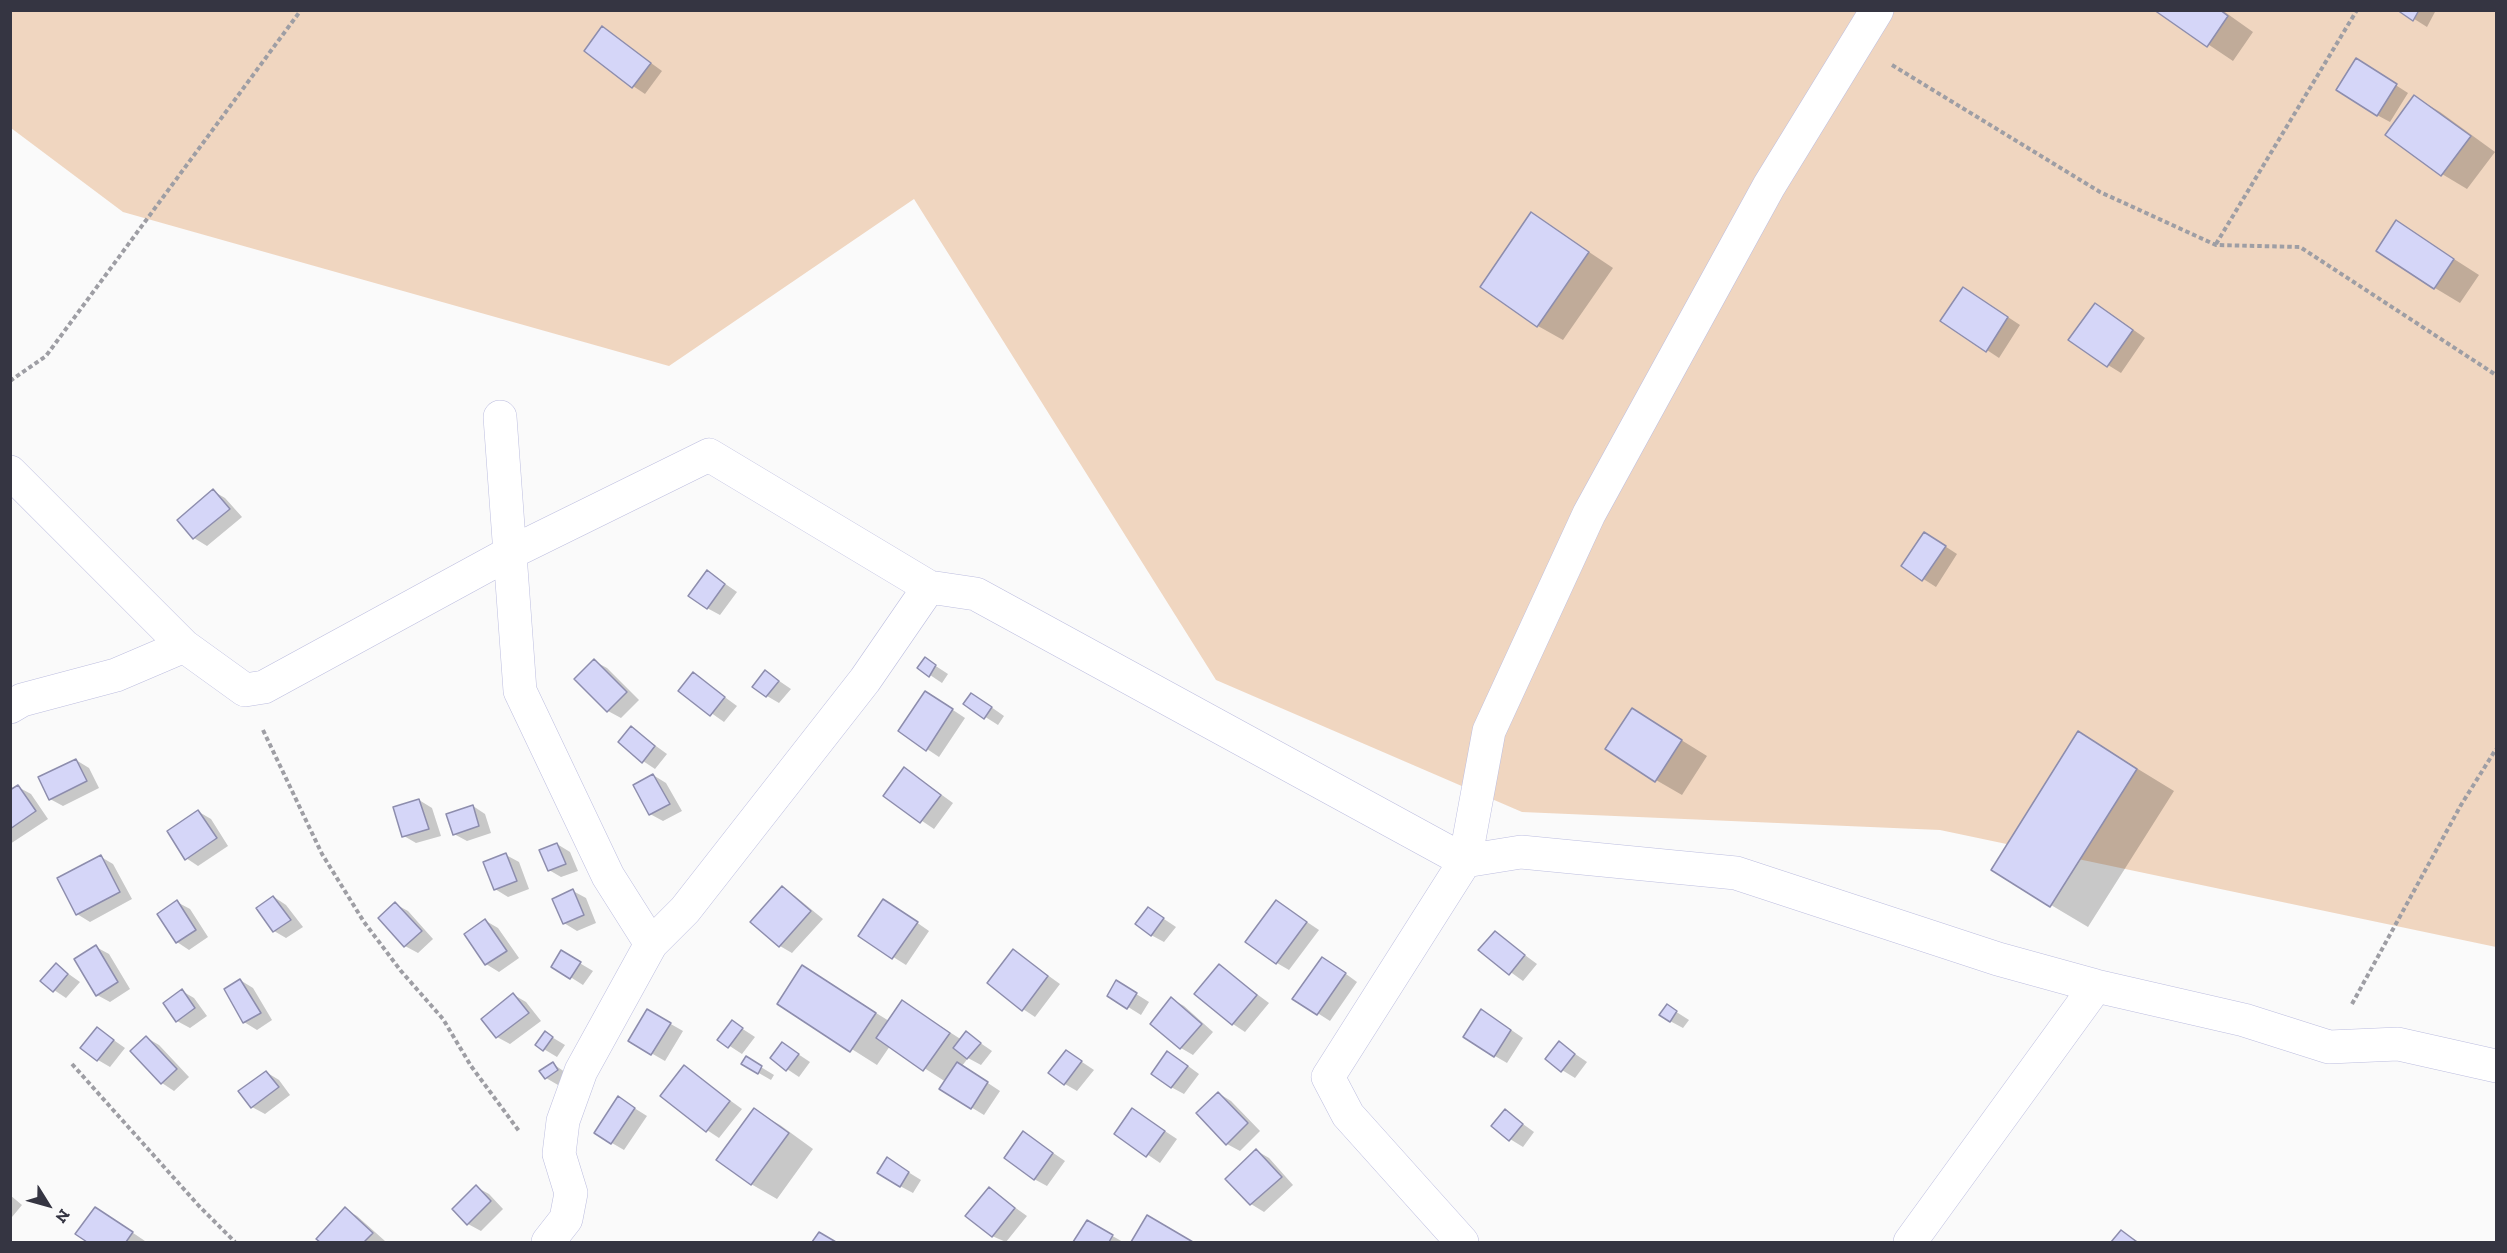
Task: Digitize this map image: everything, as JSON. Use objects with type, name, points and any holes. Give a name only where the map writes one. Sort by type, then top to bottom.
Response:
[{"type":"street","points":[[1462,1242],[1348,1115],[1328,1077],[1465,861],[1489,731],[1589,514],[1769,186],[1877,10]]},
{"type":"street","points":[[500,417],[508,554],[520,691],[608,876],[651,945]]},
{"type":"street","points":[[10,472],[184,646],[245,690],[264,687],[508,554],[709,455],[929,587],[976,594],[1465,861],[1521,852],[1736,873],[1998,959],[2096,986],[2244,1020],[2329,1047],[2398,1044],[2496,1066]]},
{"type":"street","points":[[548,1242],[566,1219],[571,1193],[559,1154],[563,1121],[581,1071],[651,945],[685,910],[858,690],[929,587]]},
{"type":"street","points":[[10,707],[22,700],[116,675],[184,646]]},
{"type":"street","points":[[1910,1242],[2096,986]]},
{"type":"path","points":[[10,381],[46,356],[301,10]]},
{"type":"path","points":[[2216,245],[2357,10]]},
{"type":"path","points":[[1857,43],[2100,192],[2216,245],[2300,247],[2496,375]]},
{"type":"path","points":[[245,690],[322,854],[364,922],[401,971],[443,1019],[471,1066],[526,1142],[559,1154]]},
{"type":"path","points":[[2329,1047],[2461,805],[2496,749]]},
{"type":"path","points":[[72,1064],[199,1206],[235,1242]]},
{"type":"shaded area","points":[[10,11],[2496,11],[2496,947],[1940,830],[1522,812],[1216,680],[914,199],[669,366],[123,212],[11,128]]},
{"type":"building","points":[[2154,10],[2220,10],[2228,16],[2207,47]]},
{"type":"building","points":[[2397,10],[2419,10],[2413,21]]},
{"type":"building","points":[[602,26],[651,63],[632,88],[584,51]]},
{"type":"building","points":[[2356,58],[2397,84],[2377,116],[2336,90]]},
{"type":"building","points":[[2414,95],[2471,136],[2441,176],[2385,135]]},
{"type":"building","points":[[1531,212],[1589,252],[1537,327],[1480,287]]},
{"type":"building","points":[[2396,220],[2454,259],[2434,289],[2376,251]]},
{"type":"building","points":[[1963,287],[2008,317],[1986,352],[1940,321]]},
{"type":"building","points":[[2095,303],[2133,330],[2107,367],[2068,340]]},
{"type":"building","points":[[213,489],[230,509],[193,539],[177,520]]},
{"type":"building","points":[[1924,532],[1946,546],[1922,581],[1901,566]]},
{"type":"building","points":[[707,570],[725,584],[707,609],[688,596]]},
{"type":"building","points":[[925,657],[936,665],[929,677],[917,668]]},
{"type":"building","points":[[594,659],[627,692],[607,712],[574,679]]},
{"type":"building","points":[[765,670],[779,681],[766,697],[752,687]]},
{"type":"building","points":[[693,672],[725,697],[710,716],[678,691]]},
{"type":"building","points":[[925,691],[953,709],[926,751],[898,731]]},
{"type":"building","points":[[971,693],[992,707],[984,719],[963,704]]},
{"type":"building","points":[[1632,708],[1682,740],[1655,782],[1605,749]]},
{"type":"building","points":[[631,726],[655,746],[642,763],[618,742]]},
{"type":"building","points":[[2078,731],[2137,769],[2050,907],[1991,870]]},
{"type":"building","points":[[76,759],[87,781],[49,800],[38,777]]},
{"type":"building","points":[[904,767],[941,795],[920,823],[883,796]]},
{"type":"building","points":[[653,774],[670,804],[649,815],[633,785]]},
{"type":"building","points":[[18,785],[36,811],[10,829],[10,790]]},
{"type":"building","points":[[419,799],[429,829],[402,837],[393,807]]},
{"type":"building","points":[[473,805],[479,826],[453,835],[446,814]]},
{"type":"building","points":[[198,810],[217,838],[185,860],[167,831]]},
{"type":"building","points":[[557,843],[566,864],[548,871],[539,850]]},
{"type":"building","points":[[506,853],[517,881],[494,890],[483,862]]},
{"type":"building","points":[[101,855],[120,892],[76,915],[57,878]]},
{"type":"building","points":[[782,886],[811,911],[779,947],[750,922]]},
{"type":"building","points":[[573,889],[584,915],[563,924],[552,899]]},
{"type":"building","points":[[273,896],[291,920],[273,932],[256,908]]},
{"type":"building","points":[[883,899],[918,922],[892,959],[858,936]]},
{"type":"building","points":[[177,900],[196,930],[176,943],[157,914]]},
{"type":"building","points":[[1276,900],[1307,922],[1276,964],[1245,942]]},
{"type":"building","points":[[395,902],[422,931],[404,947],[378,918]]},
{"type":"building","points":[[1148,907],[1164,918],[1151,936],[1135,924]]},
{"type":"building","points":[[485,919],[507,951],[485,965],[464,934]]},
{"type":"building","points":[[1495,931],[1525,955],[1509,975],[1478,950]]},
{"type":"building","points":[[96,945],[118,982],[96,996],[74,959]]},
{"type":"building","points":[[1013,949],[1048,976],[1022,1011],[987,983]]},
{"type":"building","points":[[561,950],[581,962],[570,979],[551,967]]},
{"type":"building","points":[[1322,957],[1346,973],[1317,1015],[1292,999]]},
{"type":"building","points":[[56,963],[68,974],[53,992],[40,981]]},
{"type":"building","points":[[1219,964],[1257,995],[1232,1025],[1194,994]]},
{"type":"building","points":[[802,965],[876,1013],[850,1052],[777,1004]]},
{"type":"building","points":[[240,979],[261,1013],[243,1023],[224,989]]},
{"type":"building","points":[[1116,980],[1137,993],[1127,1009],[1107,996]]},
{"type":"building","points":[[182,989],[195,1008],[176,1022],[163,1003]]},
{"type":"building","points":[[513,993],[529,1013],[496,1038],[481,1019]]},
{"type":"building","points":[[1171,997],[1202,1024],[1180,1049],[1150,1024]]},
{"type":"building","points":[[902,1000],[950,1033],[923,1071],[876,1038]]},
{"type":"building","points":[[1667,1004],[1677,1011],[1670,1022],[1659,1015]]},
{"type":"building","points":[[647,1009],[671,1023],[651,1055],[628,1041]]},
{"type":"building","points":[[1481,1009],[1511,1030],[1494,1057],[1463,1037]]},
{"type":"building","points":[[732,1020],[743,1028],[728,1048],[717,1040]]},
{"type":"building","points":[[97,1027],[114,1040],[97,1061],[80,1048]]},
{"type":"building","points":[[545,1031],[553,1037],[543,1051],[535,1045]]},
{"type":"building","points":[[966,1031],[981,1043],[967,1059],[953,1048]]},
{"type":"building","points":[[146,1036],[177,1069],[161,1084],[130,1051]]},
{"type":"building","points":[[1559,1041],[1575,1054],[1561,1072],[1545,1059]]},
{"type":"building","points":[[782,1042],[799,1054],[786,1071],[770,1058]]},
{"type":"building","points":[[1066,1050],[1082,1061],[1064,1085],[1048,1073]]},
{"type":"building","points":[[1167,1051],[1188,1066],[1171,1088],[1151,1074]]},
{"type":"building","points":[[746,1056],[762,1066],[758,1074],[741,1064]]},
{"type":"building","points":[[553,1062],[558,1070],[545,1079],[539,1071]]},
{"type":"building","points":[[957,1062],[988,1082],[971,1109],[939,1089]]},
{"type":"building","points":[[684,1065],[730,1101],[706,1132],[660,1096]]},
{"type":"building","points":[[266,1071],[279,1087],[251,1108],[238,1091]]},
{"type":"building","points":[[1218,1092],[1248,1123],[1226,1145],[1196,1113]]},
{"type":"building","points":[[618,1096],[635,1108],[611,1144],[594,1133]]},
{"type":"building","points":[[754,1108],[789,1133],[751,1185],[716,1160]]},
{"type":"building","points":[[1132,1108],[1165,1131],[1146,1157],[1114,1134]]},
{"type":"building","points":[[1505,1109],[1523,1124],[1509,1141],[1491,1126]]},
{"type":"building","points":[[1023,1131],[1053,1153],[1034,1180],[1004,1158]]},
{"type":"building","points":[[1256,1149],[1282,1177],[1250,1205],[1225,1179]]},
{"type":"building","points":[[887,1157],[909,1172],[900,1187],[877,1173]]},
{"type":"building","points":[[476,1185],[491,1201],[467,1225],[452,1209]]},
{"type":"building","points":[[989,1187],[1015,1208],[992,1237],[965,1216]]},
{"type":"building","points":[[95,1207],[133,1232],[126,1242],[87,1242],[75,1234]]},
{"type":"building","points":[[345,1207],[373,1233],[364,1242],[320,1242],[316,1239]]},
{"type":"building","points":[[1147,1215],[1193,1242],[1131,1242]]},
{"type":"building","points":[[1087,1220],[1113,1235],[1109,1242],[1073,1242]]},
{"type":"building","points":[[2121,1230],[2137,1242],[2111,1242]]},
{"type":"building","points":[[819,1232],[836,1242],[812,1242]]}]
